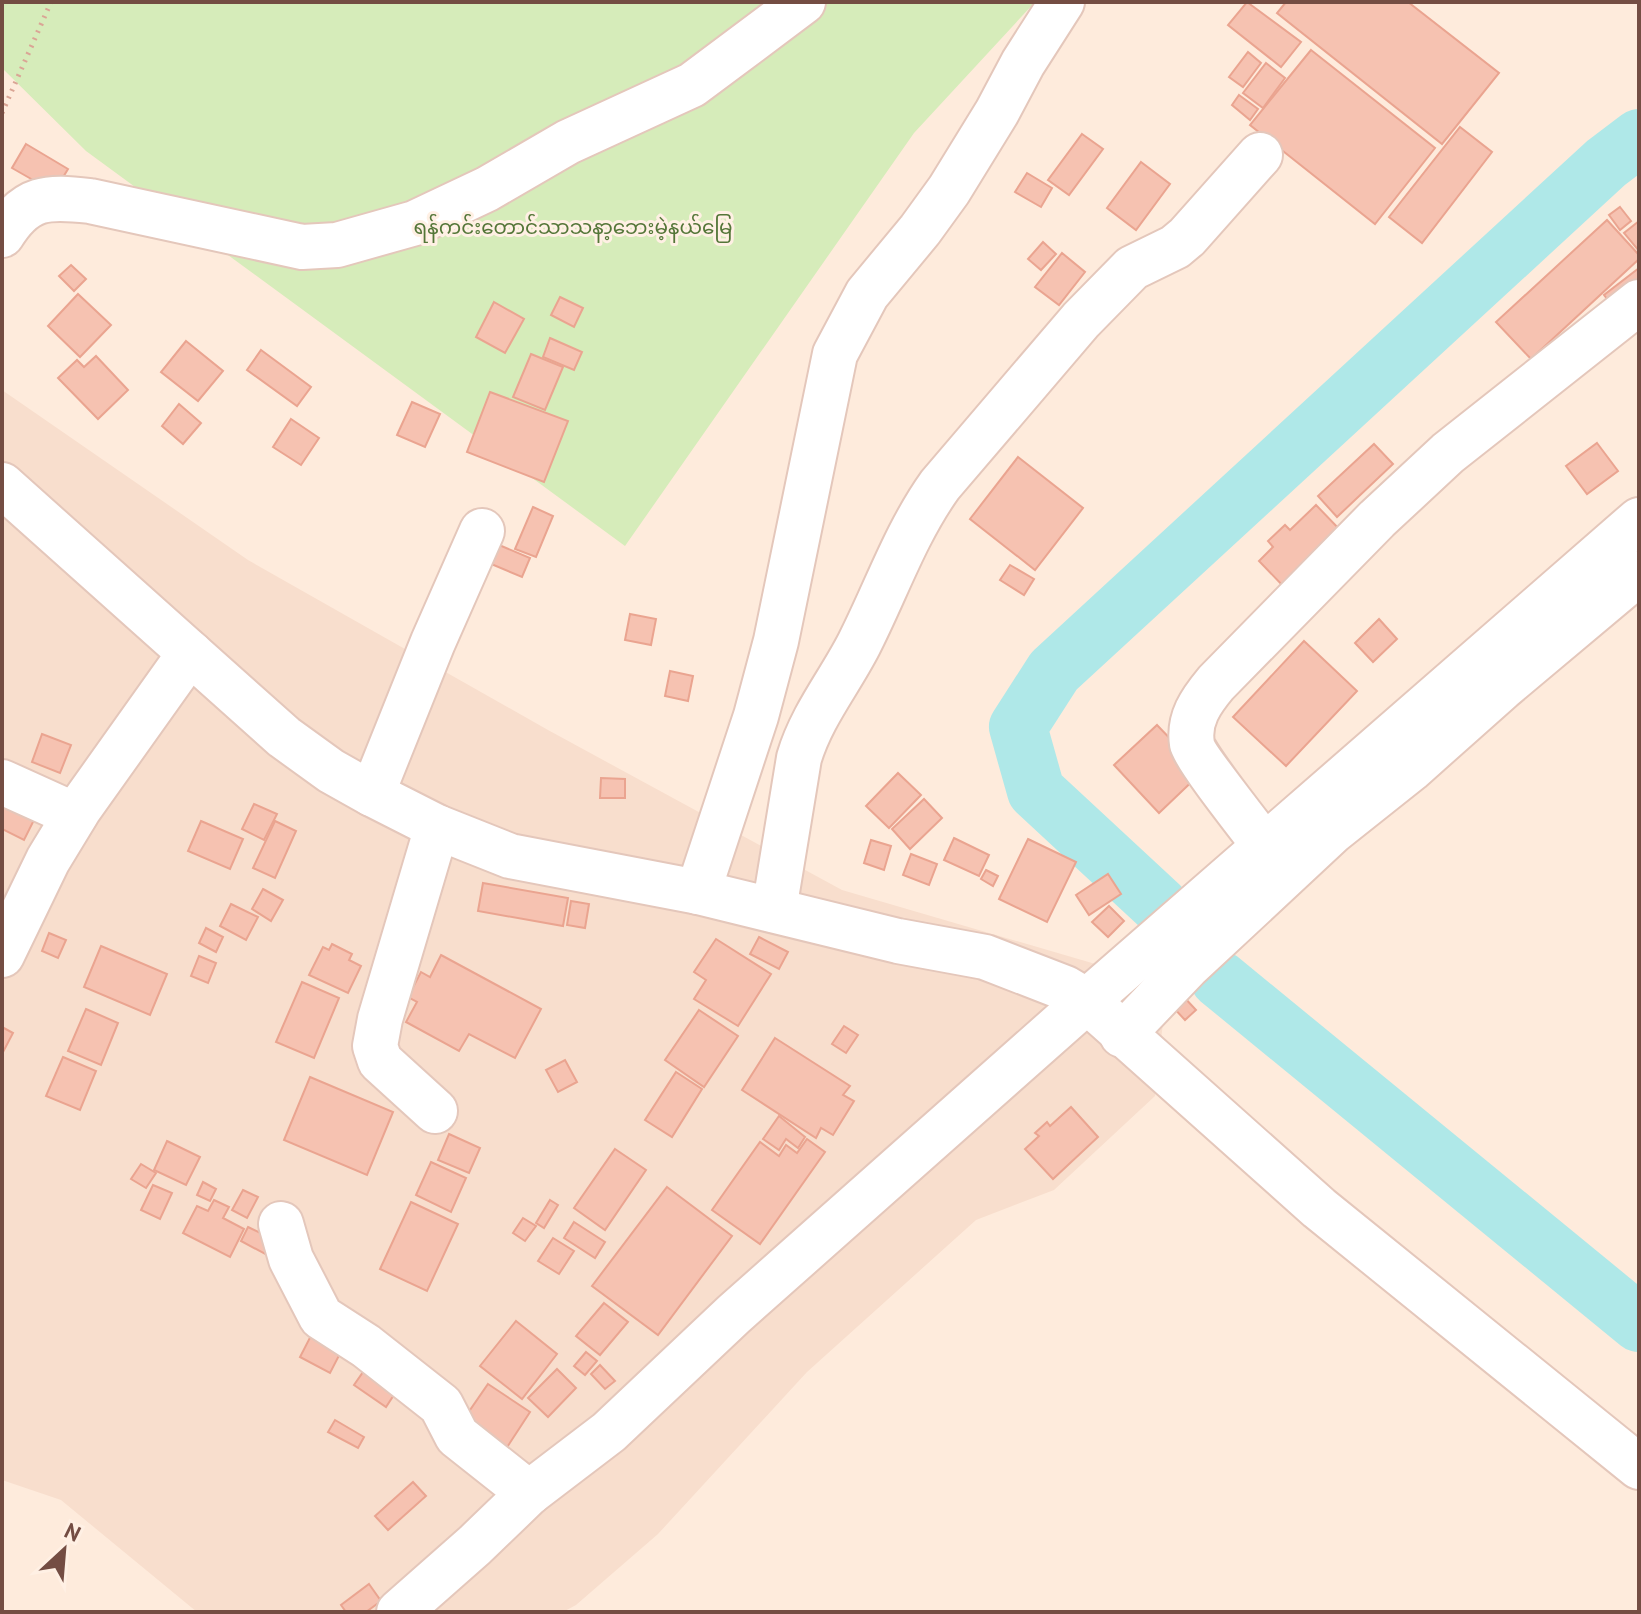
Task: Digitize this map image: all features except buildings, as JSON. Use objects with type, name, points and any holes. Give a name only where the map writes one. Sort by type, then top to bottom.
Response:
[{"type":"street","points":[[2,235],[17,213],[36,201],[55,197],[90,201],[302,247],[337,245],[403,227],[487,189],[568,142],[692,85],[803,2]]},
{"type":"street","points":[[698,892],[756,716],[776,641],[835,354],[867,294],[949,190],[1062,2]]},
{"type":"street","points":[[774,910],[805,737],[867,628],[922,510],[1081,320],[1132,268],[1175,247],[1187,237],[1260,155]]},
{"type":"street","points":[[1264,845],[1192,747],[1196,708],[1216,683],[1377,519],[1448,453],[1639,302]]},
{"type":"street","points":[[2,485],[284,737],[331,771],[437,827],[510,856],[698,892],[898,941],[985,957],[1065,988],[1104,1018],[1319,1208],[1639,1467]]},
{"type":"street","points":[[1104,1018],[1264,845],[1639,520]]},
{"type":"street","points":[[372,794],[482,531]]},
{"type":"street","points":[[399,1612],[529,1493],[609,1432],[734,1314],[1104,1018],[1187,967],[1333,831],[1411,769],[1639,573]]},
{"type":"street","points":[[2,955],[48,860],[75,815],[190,653]]},
{"type":"street","points":[[2,782],[75,815]]},
{"type":"street","points":[[435,1111],[380,1061],[375,1046],[380,1019],[437,827]]},
{"type":"street","points":[[281,1224],[291,1259],[321,1317],[366,1346],[441,1405],[457,1436],[529,1493]]},
{"type":"path","points":[[2,113],[51,2]]},
{"type":"shaded area","points":[[2,390],[248,560],[548,730],[842,890],[1167,985],[1155,1096],[1054,1190],[976,1220],[807,1372],[658,1534],[576,1605],[563,1612],[197,1612],[61,1500],[2,1480]]},
{"type":"green space","name":"ရန်ကင်းတောင်သာသနာ့ဘေးမဲ့နယ်မြေ","points":[[2,2],[1035,2],[914,133],[625,546],[86,151],[2,68]]},
{"type":"waterway","points":[[1160,906],[1036,791],[1018,727],[1054,671],[1606,163],[1639,138]]},
{"type":"waterway","points":[[1219,979],[1639,1323]]}]
